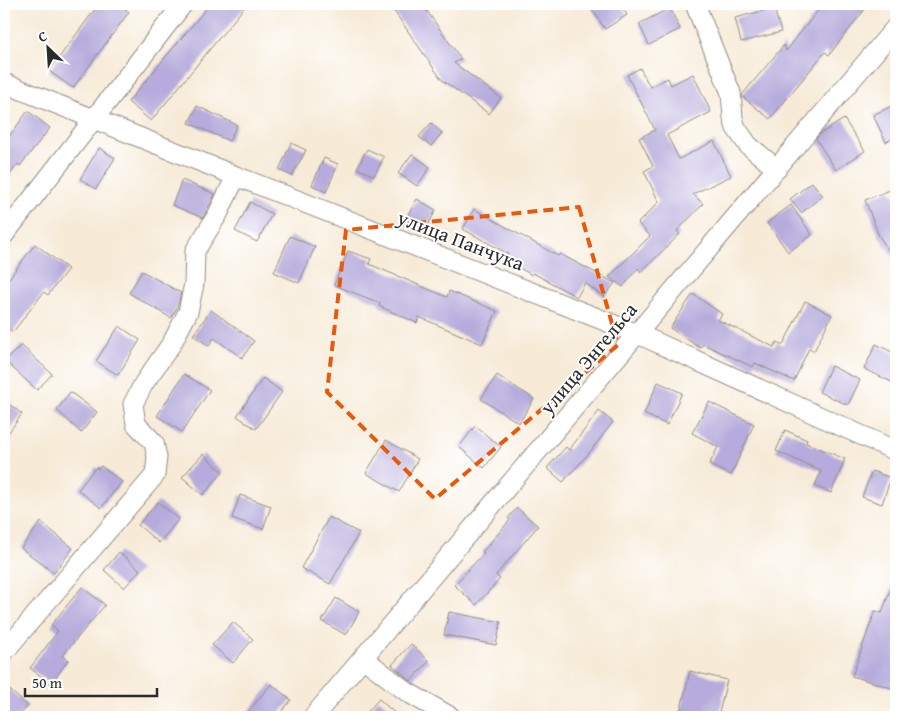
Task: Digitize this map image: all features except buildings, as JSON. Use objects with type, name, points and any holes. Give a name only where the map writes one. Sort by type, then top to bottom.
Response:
[{"type":"street","points":[[4,236],[92,119],[183,4]]},
{"type":"street","points":[[695,4],[731,93],[733,118],[736,128],[748,145],[777,169]]},
{"type":"street","name":"улица Энгельса","points":[[314,717],[896,27]]},
{"type":"street","name":"улица Панчука","points":[[4,83],[638,334],[896,451]]},
{"type":"street","points":[[4,652],[155,475],[157,457],[154,442],[136,424],[133,404],[144,383],[172,343],[188,312],[194,284],[195,252],[218,214],[236,176]]},
{"type":"street","points":[[364,658],[407,692],[451,717]]},
{"type":"highlighted area","points":[[579,207],[618,345],[435,499],[327,392],[346,230]]}]
